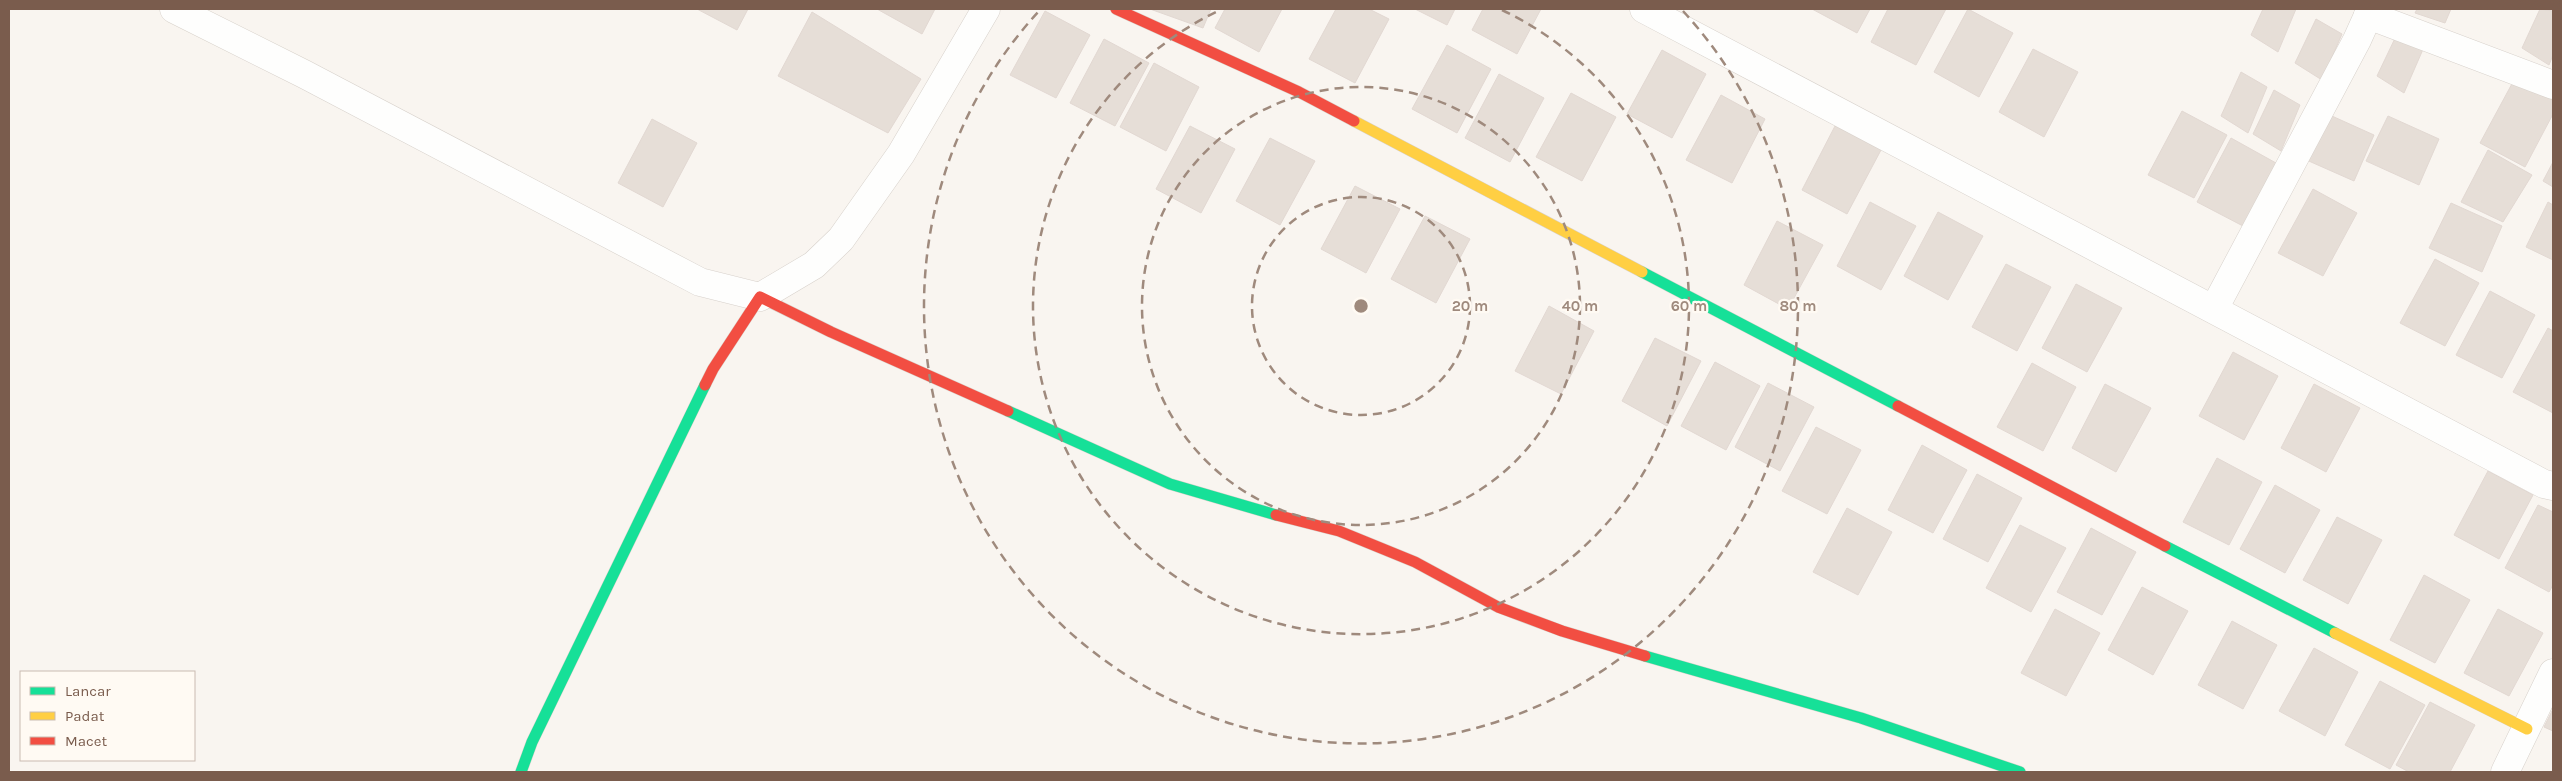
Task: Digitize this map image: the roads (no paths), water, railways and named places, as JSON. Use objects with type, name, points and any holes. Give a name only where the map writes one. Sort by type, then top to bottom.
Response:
[{"type":"street","points":[[174,9],[304,74],[700,282],[760,297],[831,332],[1170,484],[1230,503],[1339,531],[1415,562],[1498,607],[1562,631],[1752,688],[1861,718],[2020,772]]},
{"type":"street","points":[[521,772],[532,742],[713,369],[760,297],[814,265],[841,239],[900,154],[986,9]]},
{"type":"street","points":[[1116,9],[1299,92],[2226,578],[2527,729]]},
{"type":"street","points":[[1644,9],[2544,484],[2553,486]]},
{"type":"street","points":[[2214,310],[2370,12],[2553,85]]},
{"type":"street","points":[[2505,772],[2553,673]]}]
